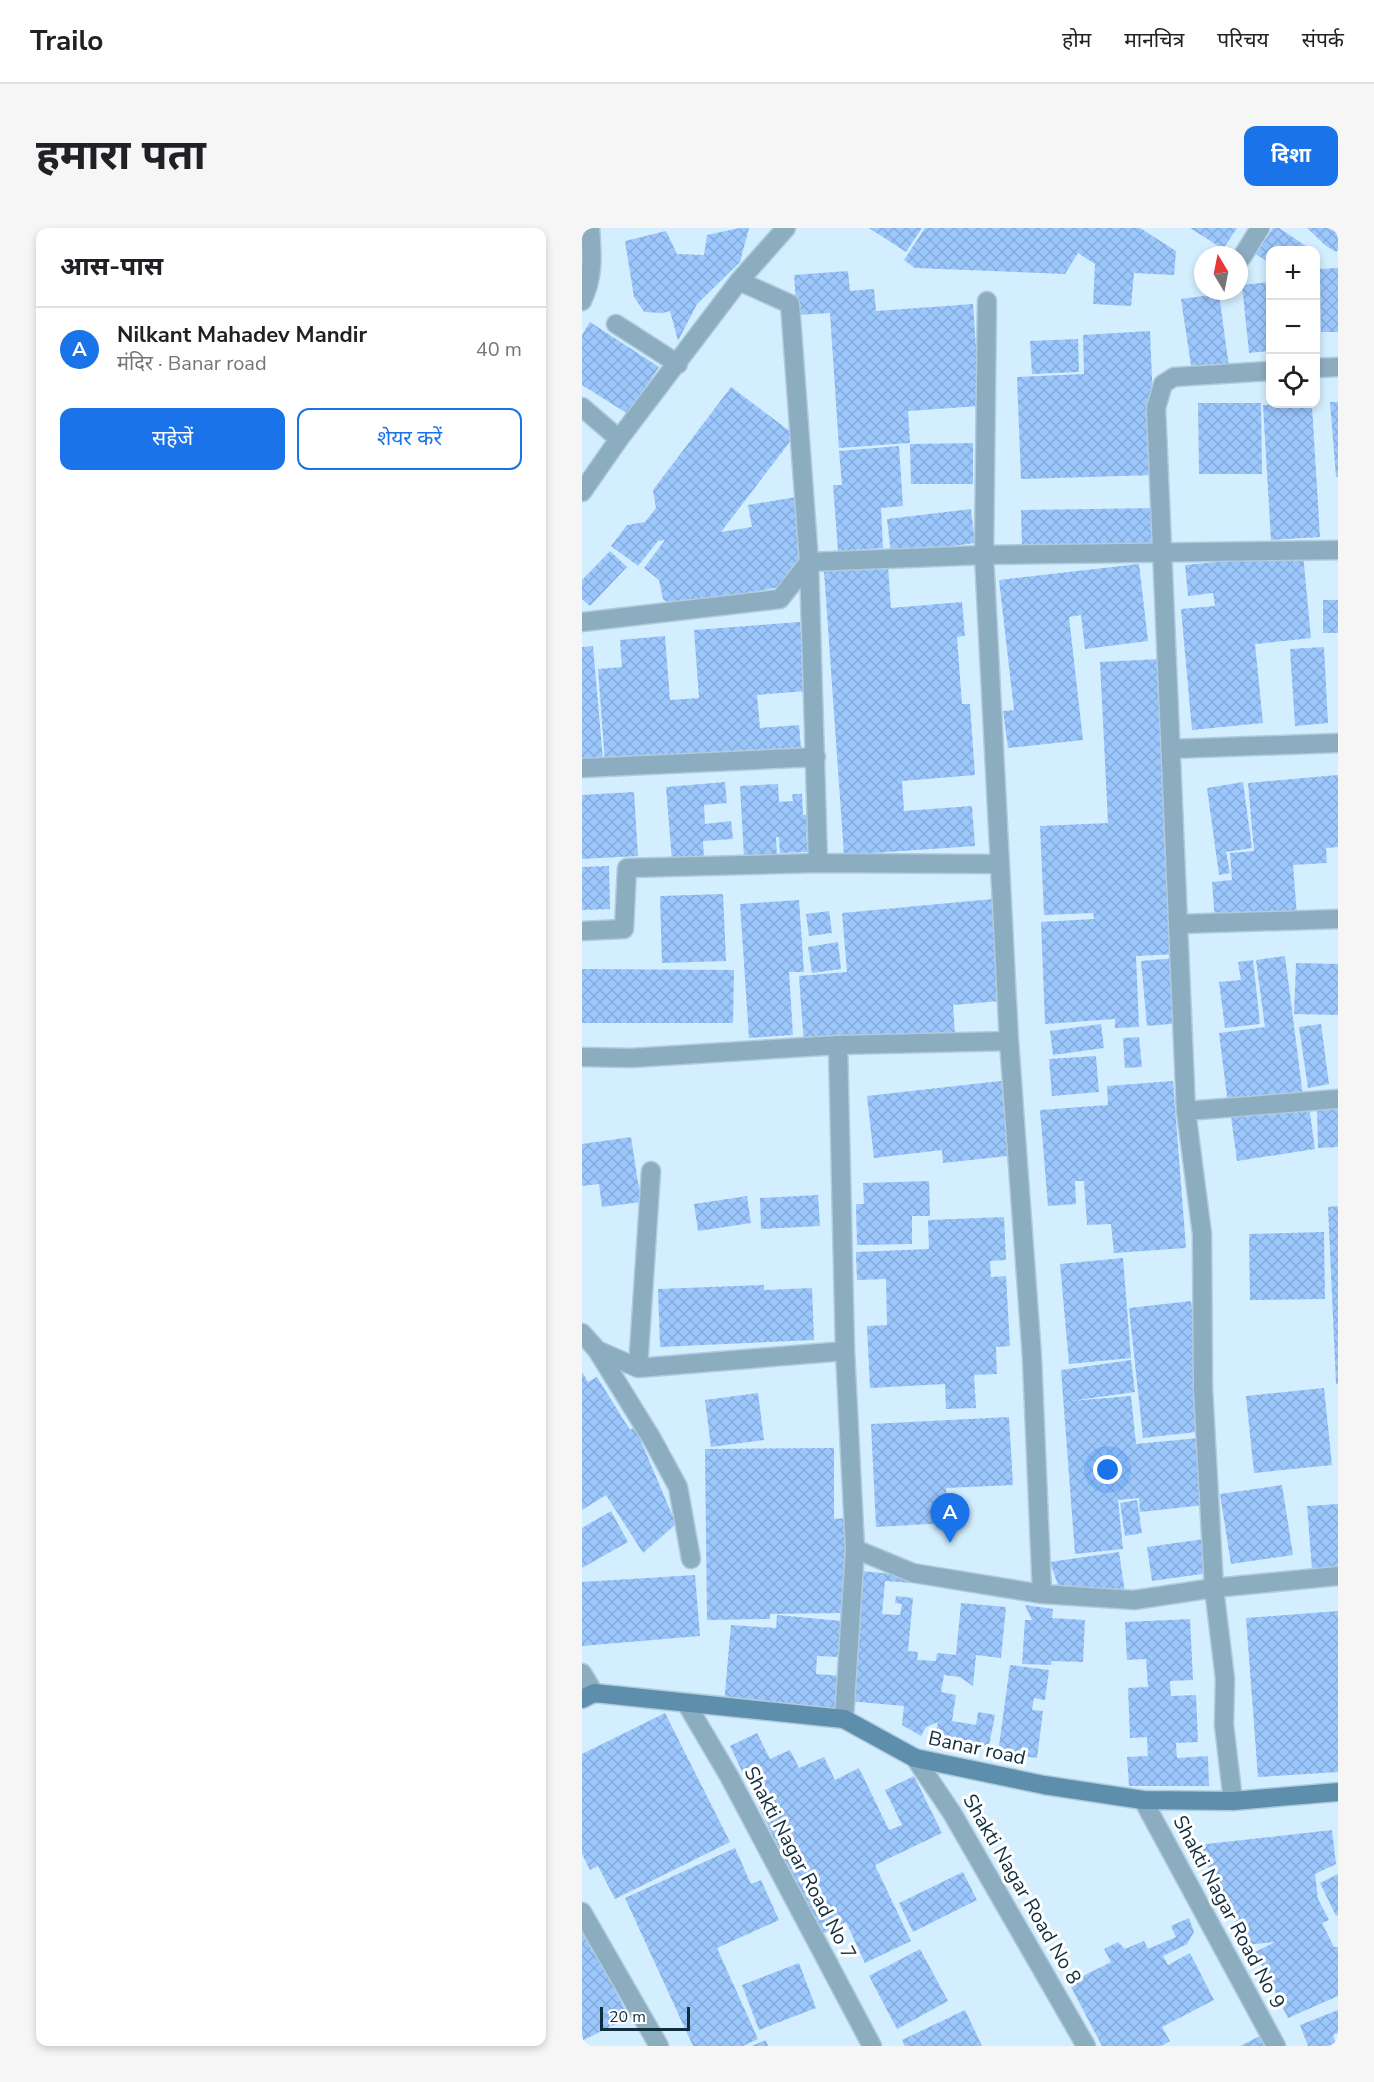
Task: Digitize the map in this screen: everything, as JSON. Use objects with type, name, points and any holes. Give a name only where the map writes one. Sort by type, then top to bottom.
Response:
[{"type":"street","points":[[582,301],[590,284],[593,268],[590,228]]},
{"type":"street","points":[[582,492],[619,439],[739,281],[786,228]]},
{"type":"street","points":[[1248,247],[1260,228]]},
{"type":"street","points":[[739,281],[790,304],[809,562],[818,863]]},
{"type":"street","points":[[987,301],[984,555],[1009,1041],[1032,1359],[1042,1594]]},
{"type":"street","points":[[616,324],[678,364]]},
{"type":"street","points":[[1320,368],[1338,367]]},
{"type":"street","points":[[1233,1801],[1224,1725],[1225,1679],[1214,1588],[1203,1389],[1202,1234],[1186,1111],[1156,408],[1163,384],[1174,376],[1266,371]]},
{"type":"street","points":[[582,407],[619,439]]},
{"type":"street","points":[[582,622],[780,598],[809,562],[984,555],[1338,550]]},
{"type":"street","points":[[1170,749],[1338,743]]},
{"type":"street","points":[[582,768],[816,758]]},
{"type":"street","points":[[582,931],[624,929],[627,868],[818,863],[999,864]]},
{"type":"street","points":[[1179,924],[1338,919]]},
{"type":"street","points":[[582,1057],[631,1058],[838,1045],[1009,1041]]},
{"type":"street","points":[[838,1045],[845,1351],[855,1549],[844,1719]]},
{"type":"street","points":[[1186,1111],[1338,1099]]},
{"type":"street","points":[[638,1368],[651,1171]]},
{"type":"street","points":[[582,1333],[597,1350],[652,1439],[678,1487],[691,1558]]},
{"type":"street","points":[[597,1350],[638,1368],[845,1351]]},
{"type":"street","points":[[855,1549],[913,1573],[1067,1598],[1134,1600],[1214,1588],[1338,1576]]},
{"type":"street","points":[[582,1673],[588,1696]]},
{"type":"street","name":"Banar road","points":[[588,1696],[686,1702],[844,1719],[915,1758],[1044,1785],[1143,1800],[1233,1801],[1338,1792]]},
{"type":"street","name":"Shakti Nagar Road No 7","points":[[686,1702],[729,1776],[872,2046]]},
{"type":"street","name":"Shakti Nagar Road No 8","points":[[915,1758],[952,1813],[1042,1965],[1086,2046]]},
{"type":"street","name":"Shakti Nagar Road No 9","points":[[1143,1800],[1276,2046]]},
{"type":"street","points":[[582,1912],[658,2046]]},
{"type":"building","points":[[749,228],[740,262],[697,304],[678,341],[670,311],[644,312],[634,297],[625,241],[666,231],[677,254],[704,255],[707,235]]},
{"type":"building","points":[[869,228],[922,228],[906,252]]},
{"type":"building","points":[[925,228],[1140,228],[1176,251],[1174,275],[1134,273],[1131,306],[1093,304],[1095,264],[1078,253],[1065,274],[915,268],[904,260]]},
{"type":"building","points":[[1190,228],[1237,228],[1225,246],[1218,246]]},
{"type":"building","points":[[1273,228],[1279,228],[1306,246],[1266,246],[1266,261],[1256,254]]},
{"type":"building","points":[[1307,228],[1338,228],[1338,250],[1336,252],[1325,245]]},
{"type":"building","points":[[1338,268],[1338,332],[1321,332],[1320,269]]},
{"type":"building","points":[[848,271],[850,291],[874,289],[876,311],[973,304],[980,406],[908,411],[910,443],[839,448],[830,313],[797,315],[794,275]]},
{"type":"building","points":[[1266,282],[1266,351],[1249,353],[1244,300],[1248,300],[1248,284]]},
{"type":"building","points":[[1194,297],[1194,300],[1220,300],[1229,367],[1192,372],[1181,299]]},
{"type":"building","points":[[590,322],[659,367],[628,414],[582,385],[582,335]]},
{"type":"building","points":[[1150,331],[1156,475],[1021,479],[1017,377],[1084,374],[1083,335]]},
{"type":"building","points":[[1078,339],[1079,372],[1032,374],[1030,341]]},
{"type":"building","points":[[731,387],[795,435],[721,532],[752,527],[748,505],[796,497],[812,581],[714,599],[676,609],[663,599],[659,580],[644,568],[665,540],[658,541],[638,566],[611,546],[627,525],[645,522],[656,508],[653,490]]},
{"type":"building","points":[[1330,402],[1338,402],[1338,477],[1336,477]]},
{"type":"building","points":[[1198,403],[1261,403],[1262,474],[1199,474]]},
{"type":"building","points":[[1263,405],[1266,405],[1266,408],[1312,408],[1320,537],[1271,540]]},
{"type":"building","points":[[973,443],[973,484],[911,484],[910,444]]},
{"type":"building","points":[[899,446],[903,506],[881,508],[883,548],[838,551],[833,485],[842,485],[839,451]]},
{"type":"building","points":[[1160,508],[1160,550],[1022,551],[1021,510]]},
{"type":"building","points":[[971,509],[975,543],[891,554],[887,519]]},
{"type":"building","points":[[610,551],[627,567],[590,606],[582,599],[582,580]]},
{"type":"building","points":[[1303,554],[1311,638],[1255,644],[1263,723],[1192,730],[1181,609],[1215,606],[1213,593],[1188,596],[1185,565]]},
{"type":"building","points":[[1139,564],[1148,641],[1085,649],[1081,615],[1069,617],[1083,740],[1008,748],[1003,711],[1014,710],[999,580]]},
{"type":"building","points":[[888,566],[891,608],[962,602],[965,636],[957,637],[962,704],[970,704],[975,775],[902,781],[904,811],[972,806],[975,846],[844,855],[824,571]]},
{"type":"building","points":[[1323,600],[1338,600],[1338,633],[1323,633]]},
{"type":"building","points":[[800,622],[806,691],[757,695],[760,728],[799,725],[801,748],[605,763],[598,669],[622,667],[620,640],[665,636],[670,700],[699,698],[694,630]]},
{"type":"building","points":[[593,646],[603,760],[582,762],[582,647]]},
{"type":"building","points":[[1324,647],[1328,723],[1295,726],[1290,649]]},
{"type":"building","points":[[1161,659],[1177,954],[1136,956],[1139,1027],[1115,1028],[1115,1019],[1045,1024],[1041,922],[1094,919],[1093,913],[1044,915],[1040,826],[1108,823],[1100,662]]},
{"type":"building","points":[[1338,775],[1338,847],[1326,848],[1327,863],[1293,865],[1297,915],[1215,922],[1212,882],[1232,880],[1230,853],[1254,851],[1248,783]]},
{"type":"building","points":[[725,782],[727,803],[704,805],[705,824],[731,821],[733,839],[703,841],[704,859],[672,861],[666,787]]},
{"type":"building","points":[[1243,782],[1252,848],[1226,852],[1230,873],[1219,875],[1207,788]]},
{"type":"building","points":[[778,784],[779,802],[793,801],[792,794],[802,794],[803,815],[810,814],[811,832],[806,832],[808,852],[780,853],[779,837],[776,837],[777,856],[744,858],[740,786]]},
{"type":"building","points":[[634,792],[638,856],[582,859],[582,795]]},
{"type":"building","points":[[609,866],[610,909],[582,910],[582,867]]},
{"type":"building","points":[[723,894],[726,961],[662,963],[660,896]]},
{"type":"building","points":[[993,899],[1001,1001],[953,1005],[955,1033],[804,1045],[799,976],[847,972],[842,913]]},
{"type":"building","points":[[799,900],[804,972],[789,972],[793,1035],[749,1038],[740,904]]},
{"type":"building","points":[[829,911],[832,933],[809,936],[806,914]]},
{"type":"building","points":[[838,942],[841,969],[812,973],[808,947]]},
{"type":"building","points":[[1285,956],[1303,1096],[1228,1105],[1219,1033],[1265,1027],[1256,960]]},
{"type":"building","points":[[1176,958],[1182,1023],[1147,1026],[1141,961]]},
{"type":"building","points":[[1253,960],[1260,1024],[1225,1028],[1219,982],[1241,980],[1238,962]]},
{"type":"building","points":[[1296,963],[1338,964],[1338,1015],[1294,1014]]},
{"type":"building","points":[[582,969],[734,970],[733,1023],[582,1023]]},
{"type":"building","points":[[1101,1024],[1104,1048],[1053,1055],[1050,1031]]},
{"type":"building","points":[[1321,1024],[1329,1084],[1308,1088],[1299,1027]]},
{"type":"building","points":[[1139,1037],[1142,1067],[1125,1068],[1123,1038]]},
{"type":"building","points":[[1096,1056],[1099,1092],[1052,1096],[1049,1059]]},
{"type":"building","points":[[1009,1080],[1017,1155],[943,1163],[942,1150],[874,1158],[867,1096]]},
{"type":"building","points":[[1173,1081],[1186,1248],[1114,1253],[1111,1224],[1087,1225],[1084,1181],[1075,1181],[1076,1204],[1048,1206],[1040,1110],[1108,1105],[1107,1086]]},
{"type":"building","points":[[1309,1106],[1315,1149],[1237,1161],[1231,1117]]},
{"type":"building","points":[[1338,1106],[1338,1147],[1318,1148],[1317,1107]]},
{"type":"building","points":[[631,1137],[641,1202],[602,1207],[599,1184],[582,1186],[582,1144]]},
{"type":"building","points":[[929,1181],[930,1216],[912,1216],[912,1244],[857,1245],[856,1204],[864,1204],[863,1183]]},
{"type":"building","points":[[818,1195],[820,1226],[761,1229],[760,1198]]},
{"type":"building","points":[[747,1196],[751,1223],[698,1231],[694,1204]]},
{"type":"building","points":[[1338,1206],[1338,1384],[1336,1384],[1328,1207]]},
{"type":"building","points":[[1004,1217],[1006,1260],[990,1261],[991,1277],[1006,1276],[1010,1346],[996,1347],[997,1374],[974,1375],[976,1408],[946,1409],[945,1384],[870,1388],[867,1326],[887,1325],[886,1279],[857,1280],[856,1252],[929,1249],[928,1220]]},
{"type":"building","points":[[1324,1232],[1325,1299],[1250,1300],[1249,1234]]},
{"type":"building","points":[[1123,1258],[1131,1358],[1069,1364],[1060,1264]]},
{"type":"building","points":[[764,1285],[764,1290],[812,1288],[814,1340],[660,1347],[658,1289]]},
{"type":"building","points":[[1191,1301],[1205,1431],[1143,1438],[1129,1308]]},
{"type":"building","points":[[1131,1360],[1135,1392],[1070,1401],[1131,1396],[1136,1444],[1199,1438],[1205,1505],[1140,1512],[1139,1498],[1118,1500],[1123,1549],[1075,1554],[1061,1370]]},
{"type":"building","points":[[582,1372],[588,1382],[597,1377],[630,1430],[635,1427],[676,1524],[643,1553],[606,1495],[582,1510]]},
{"type":"building","points":[[1324,1388],[1332,1465],[1254,1473],[1246,1396]]},
{"type":"building","points":[[758,1393],[764,1440],[711,1447],[705,1400]]},
{"type":"building","points":[[1009,1417],[1013,1485],[946,1488],[948,1523],[876,1527],[871,1424]]},
{"type":"building","points":[[834,1448],[834,1519],[845,1518],[846,1613],[770,1614],[770,1619],[707,1620],[705,1449]]},
{"type":"building","points":[[1282,1485],[1293,1555],[1231,1564],[1220,1494]]},
{"type":"building","points":[[1137,1500],[1142,1533],[1125,1536],[1120,1503]]},
{"type":"building","points":[[1338,1504],[1338,1567],[1312,1569],[1307,1506]]},
{"type":"building","points":[[611,1511],[628,1542],[582,1568],[582,1528]]},
{"type":"building","points":[[1204,1539],[1209,1573],[1152,1581],[1147,1547]]},
{"type":"building","points":[[1119,1552],[1125,1593],[1058,1585],[1050,1562]]},
{"type":"building","points":[[861,1571],[913,1576],[912,1583],[885,1581],[882,1614],[900,1615],[902,1604],[895,1603],[896,1596],[913,1598],[908,1651],[918,1652],[917,1660],[936,1661],[937,1653],[956,1655],[961,1603],[1006,1607],[1001,1658],[976,1655],[973,1686],[960,1677],[944,1675],[941,1692],[956,1695],[952,1721],[976,1725],[978,1712],[995,1715],[989,1746],[935,1737],[938,1722],[926,1727],[921,1736],[902,1725],[904,1706],[848,1701]]},
{"type":"building","points":[[695,1575],[700,1636],[582,1646],[582,1582]]},
{"type":"building","points":[[1025,1605],[1053,1609],[1052,1618],[1085,1620],[1083,1662],[1052,1661],[1051,1665],[1022,1664],[1025,1620],[1032,1620]]},
{"type":"building","points":[[1338,1611],[1338,1772],[1258,1777],[1246,1618]]},
{"type":"building","points":[[777,1615],[842,1621],[839,1657],[817,1656],[816,1674],[844,1676],[840,1725],[724,1704],[731,1625],[776,1628]]},
{"type":"building","points":[[1190,1619],[1193,1680],[1170,1681],[1171,1696],[1196,1695],[1198,1742],[1176,1743],[1177,1758],[1208,1756],[1209,1786],[1129,1786],[1127,1757],[1148,1756],[1147,1737],[1130,1738],[1128,1688],[1148,1687],[1146,1659],[1127,1660],[1125,1622]]},
{"type":"building","points":[[1010,1665],[1049,1670],[1045,1700],[1034,1698],[1032,1710],[1043,1711],[1037,1758],[998,1753]]},
{"type":"building","points":[[665,1713],[730,1842],[615,1899],[598,1866],[590,1870],[582,1854],[582,1754]]},
{"type":"building","points":[[757,1733],[770,1759],[790,1750],[799,1768],[824,1757],[835,1780],[859,1768],[889,1830],[902,1825],[885,1790],[914,1776],[942,1833],[875,1865],[911,1941],[865,1963],[846,1922],[820,1935],[730,1746]]},
{"type":"building","points":[[1332,1830],[1336,1864],[1315,1874],[1318,1899],[1329,1920],[1322,1923],[1334,1947],[1338,1947],[1338,1996],[1288,2018],[1255,1952],[1275,1942],[1246,1945],[1197,1845]]},
{"type":"building","points":[[735,1848],[751,1884],[761,1880],[779,1920],[717,1948],[758,2039],[743,2046],[693,2046],[625,1898]]},
{"type":"building","points":[[963,1872],[977,1900],[913,1932],[899,1903]]},
{"type":"building","points":[[1338,1874],[1338,1915],[1336,1916],[1320,1883]]},
{"type":"building","points":[[1189,1918],[1194,1932],[1187,1944],[1163,1956],[1168,1965],[1190,1953],[1214,2000],[1162,2027],[1170,2041],[1161,2046],[1102,2046],[1069,1983],[1111,1962],[1104,1949],[1118,1942],[1125,1949],[1144,1941],[1148,1949],[1176,1937],[1171,1926]]},
{"type":"building","points":[[582,1927],[629,2017],[582,2041]]},
{"type":"building","points":[[920,1949],[948,2001],[897,2029],[869,1976]]},
{"type":"building","points":[[799,1963],[816,2008],[759,2030],[742,1985]]},
{"type":"building","points":[[965,2010],[982,2046],[905,2046],[902,2040]]},
{"type":"building","points":[[1338,2010],[1338,2033],[1333,2035],[1337,2046],[1308,2046],[1300,2025]]},
{"type":"building","points":[[1264,2034],[1271,2046],[1240,2046]]},
{"type":"building","points":[[766,2040],[768,2046],[752,2046]]},
{"type":"place","name":"Nilkant Mahadev Mandir","points":[[950,1543]]}]
